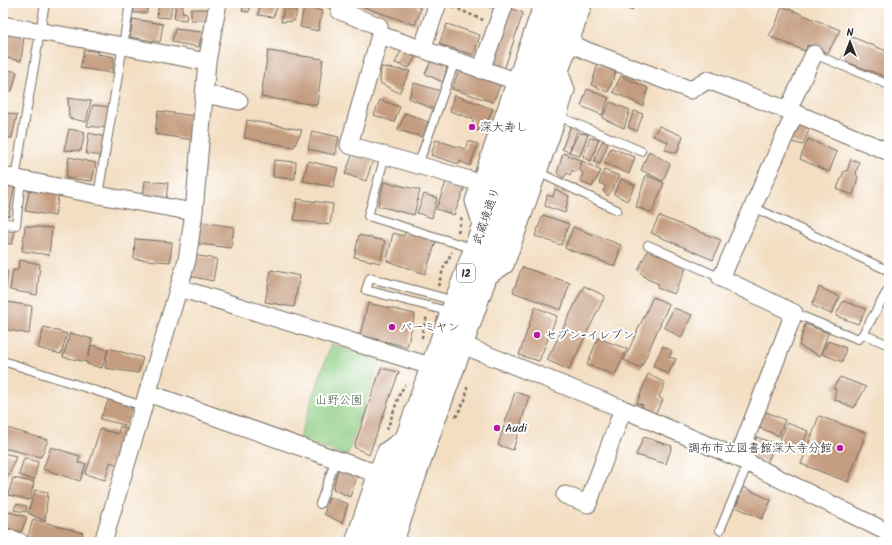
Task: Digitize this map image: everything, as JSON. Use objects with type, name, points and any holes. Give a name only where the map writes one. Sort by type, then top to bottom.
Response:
[{"type":"main road","name":"武蔵境通り","points":[[452,340],[454,306],[465,246],[482,226],[560,3]]},
{"type":"main road","name":"武蔵境通り","points":[[370,542],[434,367],[452,340],[484,279],[581,3]]},
{"type":"main road","name":"武蔵境通り","points":[[392,542],[434,367]]},
{"type":"street","points":[[103,542],[187,260],[194,212],[207,62],[216,3]]},
{"type":"street","points":[[341,3],[340,11],[379,26],[380,35],[349,145],[480,183]]},
{"type":"street","points":[[481,70],[504,3]]},
{"type":"street","points":[[482,226],[474,201],[543,3]]},
{"type":"street","points":[[422,49],[444,4]]},
{"type":"street","points":[[3,25],[207,62]]},
{"type":"street","points":[[380,35],[516,81]]},
{"type":"street","points":[[567,41],[691,90],[708,80],[792,112],[889,152]]},
{"type":"street","points":[[743,461],[794,313],[721,278],[753,207],[814,54]]},
{"type":"street","points":[[484,279],[505,265],[558,116],[566,90],[558,68]]},
{"type":"street","points":[[204,94],[239,100]]},
{"type":"street","points":[[13,178],[194,212]]},
{"type":"street","points":[[179,288],[434,367]]},
{"type":"street","points":[[452,340],[623,409],[743,461],[889,534]]},
{"type":"street","points":[[146,400],[377,473]]},
{"type":"street","points":[[565,495],[588,504],[623,409]]},
{"type":"street","points":[[354,542],[386,451],[408,435]]},
{"type":"street","points":[[3,537],[20,542]]},
{"type":"lane","points":[[3,222],[16,225],[13,178],[45,3]]},
{"type":"lane","points":[[98,195],[130,3]]},
{"type":"lane","points":[[814,54],[889,85]]},
{"type":"lane","points":[[418,165],[455,61]]},
{"type":"lane","points":[[558,116],[641,151]]},
{"type":"lane","points":[[385,156],[368,216],[465,246]]},
{"type":"lane","points":[[538,172],[618,210]]},
{"type":"lane","points":[[753,207],[889,271]]},
{"type":"lane","points":[[648,245],[721,278]]},
{"type":"lane","points":[[370,278],[435,295],[454,306],[431,307],[366,290],[370,278]]},
{"type":"lane","points":[[794,313],[858,340],[863,334],[889,288]]},
{"type":"lane","points":[[863,334],[889,345]]},
{"type":"lane","points":[[3,361],[146,400]]},
{"type":"lane","points":[[320,504],[336,459]]},
{"type":"lane","points":[[720,530],[743,461]]},
{"type":"path","points":[[444,4],[496,26]]},
{"type":"path","points":[[435,295],[444,267],[465,246],[463,211]]},
{"type":"path","points":[[431,307],[423,328],[420,356],[434,367]]},
{"type":"path","points":[[385,436],[400,393],[416,367],[434,367]]},
{"type":"green space","name":"山野公園","points":[[331,344],[380,360],[347,456],[299,439]]},
{"type":"building","points":[[134,3],[147,3],[147,13],[134,13]]},
{"type":"building","points":[[159,3],[172,3],[170,18],[157,17]]},
{"type":"building","points":[[176,3],[183,5],[182,12],[187,13],[186,20],[174,19]]},
{"type":"building","points":[[244,3],[251,3],[249,12],[242,11]]},
{"type":"building","points":[[260,3],[278,5],[273,17],[258,15]]},
{"type":"building","points":[[318,3],[337,3],[336,11]]},
{"type":"building","points":[[355,3],[407,3],[421,8],[415,25]]},
{"type":"building","points":[[477,3],[496,3],[494,8]]},
{"type":"building","points":[[615,3],[635,3],[632,11]]},
{"type":"building","points":[[782,6],[840,30],[828,53],[807,45],[805,51],[769,36],[776,24]]},
{"type":"building","points":[[304,7],[322,11],[318,31],[300,27]]},
{"type":"building","points":[[284,8],[297,12],[294,21],[281,22]]},
{"type":"building","points":[[510,8],[523,13],[504,70],[490,63]]},
{"type":"building","points":[[191,9],[208,9],[207,20],[191,20]]},
{"type":"building","points":[[133,19],[163,24],[160,42],[130,37]]},
{"type":"building","points":[[447,24],[480,35],[474,55],[439,44]]},
{"type":"building","points":[[175,29],[202,32],[199,47],[172,42]]},
{"type":"building","points":[[3,31],[24,36],[21,61],[3,57]]},
{"type":"building","points":[[852,37],[889,52],[889,78],[841,60]]},
{"type":"building","points":[[403,47],[418,53],[409,68],[395,63]]},
{"type":"building","points":[[84,50],[99,52],[98,54],[114,57],[112,73],[80,68]]},
{"type":"building","points":[[268,51],[323,59],[317,105],[261,97]]},
{"type":"building","points":[[432,59],[448,63],[443,82],[425,74]]},
{"type":"building","points":[[598,64],[616,72],[608,92],[591,85]]},
{"type":"building","points":[[381,67],[410,71],[399,93],[380,83]]},
{"type":"building","points":[[460,67],[502,81],[493,102],[452,89]]},
{"type":"building","points":[[3,69],[17,72],[12,91],[3,90]]},
{"type":"building","points":[[621,76],[648,88],[643,106],[613,92]]},
{"type":"building","points":[[414,83],[441,91],[433,109],[409,98]]},
{"type":"building","points":[[587,89],[609,98],[602,115],[581,106]]},
{"type":"building","points":[[454,95],[493,109],[483,131],[472,129],[473,119],[450,111]]},
{"type":"building","points":[[68,98],[91,101],[86,122],[69,118]]},
{"type":"building","points":[[380,100],[400,107],[394,122],[374,115]]},
{"type":"building","points":[[610,102],[630,110],[624,128],[602,118]]},
{"type":"building","points":[[93,105],[109,107],[106,128],[87,126]]},
{"type":"building","points":[[158,111],[195,116],[193,140],[155,134]]},
{"type":"building","points":[[634,111],[643,114],[637,131],[628,127]]},
{"type":"building","points":[[3,112],[17,115],[12,138],[3,137]]},
{"type":"building","points":[[405,113],[428,122],[423,137],[398,130]]},
{"type":"building","points":[[247,120],[302,130],[294,147],[244,138]]},
{"type":"building","points":[[794,120],[810,127],[803,145],[788,141]]},
{"type":"building","points":[[571,125],[578,129],[569,152],[562,149]]},
{"type":"building","points":[[659,126],[683,136],[677,153],[665,150],[668,142],[653,136]]},
{"type":"building","points":[[69,129],[85,132],[81,151],[64,150]]},
{"type":"building","points":[[312,131],[339,137],[335,155],[308,149]]},
{"type":"building","points":[[89,133],[105,137],[104,156],[86,154]]},
{"type":"building","points":[[579,133],[588,134],[580,156],[569,152]]},
{"type":"building","points":[[590,138],[599,139],[591,161],[583,157]]},
{"type":"building","points":[[808,139],[837,152],[829,172],[800,159]]},
{"type":"building","points":[[436,140],[465,149],[468,141],[478,144],[470,166],[460,161],[459,164],[431,155]]},
{"type":"building","points":[[602,141],[608,144],[600,164],[594,162]]},
{"type":"building","points":[[611,148],[635,157],[629,174],[604,163]]},
{"type":"building","points":[[649,151],[670,164],[663,181],[641,170]]},
{"type":"building","points":[[353,153],[373,160],[366,181],[345,174]]},
{"type":"building","points":[[563,153],[582,161],[576,172],[572,170],[570,175],[567,173],[564,178],[557,173]]},
{"type":"building","points":[[69,157],[96,163],[92,181],[66,178]]},
{"type":"building","points":[[851,159],[859,162],[856,174],[858,177],[853,195],[837,189],[844,171],[847,171]]},
{"type":"building","points":[[274,160],[296,162],[295,179],[273,177]]},
{"type":"building","points":[[308,161],[338,168],[333,187],[303,181]]},
{"type":"building","points":[[582,161],[601,171],[592,187],[580,181],[583,173],[580,171]]},
{"type":"building","points":[[604,170],[620,176],[608,196],[603,191],[606,186],[599,183]]},
{"type":"building","points":[[646,175],[664,183],[652,213],[636,207]]},
{"type":"building","points":[[448,177],[466,184],[454,215],[436,209]]},
{"type":"building","points":[[621,179],[635,185],[627,201],[614,194]]},
{"type":"building","points":[[3,181],[15,182],[9,216],[3,215]]},
{"type":"building","points":[[145,181],[168,183],[166,199],[143,197]]},
{"type":"building","points":[[384,182],[420,190],[414,215],[378,206]]},
{"type":"building","points":[[30,187],[59,191],[55,216],[25,211]]},
{"type":"building","points":[[555,189],[569,196],[565,213],[545,206],[547,195],[553,197]]},
{"type":"building","points":[[424,194],[437,198],[432,218],[417,213]]},
{"type":"building","points":[[297,199],[333,204],[330,225],[294,220]]},
{"type":"building","points":[[543,215],[569,224],[561,245],[535,236]]},
{"type":"building","points":[[659,216],[721,240],[713,260],[651,233]]},
{"type":"building","points":[[194,221],[234,227],[231,248],[192,243]]},
{"type":"building","points":[[25,226],[52,228],[49,255],[22,251]]},
{"type":"building","points":[[573,227],[621,245],[615,266],[565,248]]},
{"type":"building","points":[[406,229],[437,239],[425,274],[387,261],[393,233],[404,236]]},
{"type":"building","points":[[3,230],[15,232],[12,244],[3,243]]},
{"type":"building","points":[[359,235],[385,241],[380,263],[354,257]]},
{"type":"building","points":[[135,239],[172,242],[170,262],[134,259]]},
{"type":"building","points":[[649,248],[687,266],[674,294],[657,288],[659,284],[647,279],[638,270]]},
{"type":"building","points":[[193,255],[217,259],[213,281],[189,276]]},
{"type":"building","points":[[19,260],[40,264],[37,295],[10,290],[13,270],[18,270]]},
{"type":"building","points":[[522,267],[570,283],[561,310],[513,292]]},
{"type":"building","points":[[271,270],[300,276],[294,307],[265,302]]},
{"type":"building","points":[[3,271],[8,271],[6,291],[3,290]]},
{"type":"building","points":[[584,286],[605,296],[569,370],[547,360]]},
{"type":"building","points":[[819,287],[840,297],[831,314],[812,305]]},
{"type":"building","points":[[653,297],[669,304],[641,368],[624,360]]},
{"type":"building","points":[[843,301],[866,309],[858,324],[836,316]]},
{"type":"building","points":[[7,302],[32,306],[29,334],[4,329]]},
{"type":"building","points":[[368,303],[415,314],[407,347],[360,335]]},
{"type":"building","name":"セブン-イレブン","points":[[535,307],[557,316],[539,361],[519,355]]},
{"type":"building","points":[[674,308],[692,315],[681,338],[664,327]]},
{"type":"building","points":[[805,324],[828,333],[820,356],[799,346]]},
{"type":"building","points":[[44,327],[67,334],[61,354],[38,348]]},
{"type":"building","points":[[70,333],[92,339],[88,357],[92,345],[108,350],[102,368],[87,364],[87,362],[63,357]]},
{"type":"building","points":[[598,338],[627,349],[615,375],[587,365]]},
{"type":"building","points":[[828,341],[846,348],[842,362],[822,354]]},
{"type":"building","points":[[663,346],[672,351],[669,357],[676,359],[668,374],[653,366]]},
{"type":"building","points":[[108,348],[143,358],[138,373],[105,368]]},
{"type":"building","points":[[381,368],[399,372],[369,455],[354,447]]},
{"type":"building","points":[[648,374],[665,383],[659,397],[663,400],[654,416],[641,410],[643,405],[637,403]]},
{"type":"building","points":[[840,377],[866,387],[854,408],[834,399],[836,389],[833,388]]},
{"type":"building","points":[[515,392],[529,396],[513,450],[498,445]]},
{"type":"building","points":[[109,399],[132,407],[125,425],[100,419]]},
{"type":"building","points":[[759,409],[785,420],[779,436],[753,425]]},
{"type":"building","points":[[819,416],[866,433],[848,482],[801,464]]},
{"type":"building","points":[[787,423],[808,431],[800,450],[779,442]]},
{"type":"building","points":[[120,426],[132,431],[121,466],[110,462],[105,480],[85,474],[100,429],[118,434]]},
{"type":"building","points":[[3,427],[48,440],[41,457],[3,448]]},
{"type":"building","points":[[644,437],[672,446],[666,464],[636,455]]},
{"type":"building","points":[[757,437],[775,444],[767,463],[749,457]]},
{"type":"building","points":[[51,447],[80,456],[78,463],[86,464],[80,481],[43,469]]},
{"type":"building","points":[[3,453],[16,456],[9,475],[3,474]]},
{"type":"building","points":[[24,458],[38,462],[34,480],[19,475]]},
{"type":"building","points":[[338,469],[357,476],[350,497],[333,489]]},
{"type":"building","points":[[13,478],[34,482],[30,500],[8,495]]},
{"type":"building","points":[[743,487],[771,500],[762,519],[736,507]]},
{"type":"building","points":[[35,490],[48,492],[45,521],[28,513]]},
{"type":"building","points":[[329,497],[348,504],[342,523],[324,514]]},
{"type":"building","points":[[16,504],[27,506],[26,512],[14,510]]},
{"type":"building","points":[[9,512],[27,517],[21,532],[5,527]]},
{"type":"building","points":[[33,519],[83,533],[80,542],[54,540],[51,542],[34,542],[27,540]]},
{"type":"place","name":"深大寿し","points":[[472,127]]},
{"type":"place","name":"バーミヤン","points":[[392,327]]},
{"type":"place","name":"セブン-イレブン","points":[[537,335]]},
{"type":"place","name":"Audi","points":[[497,428]]},
{"type":"place","name":"調布市立図書館深大寺分館","points":[[840,448]]}]
